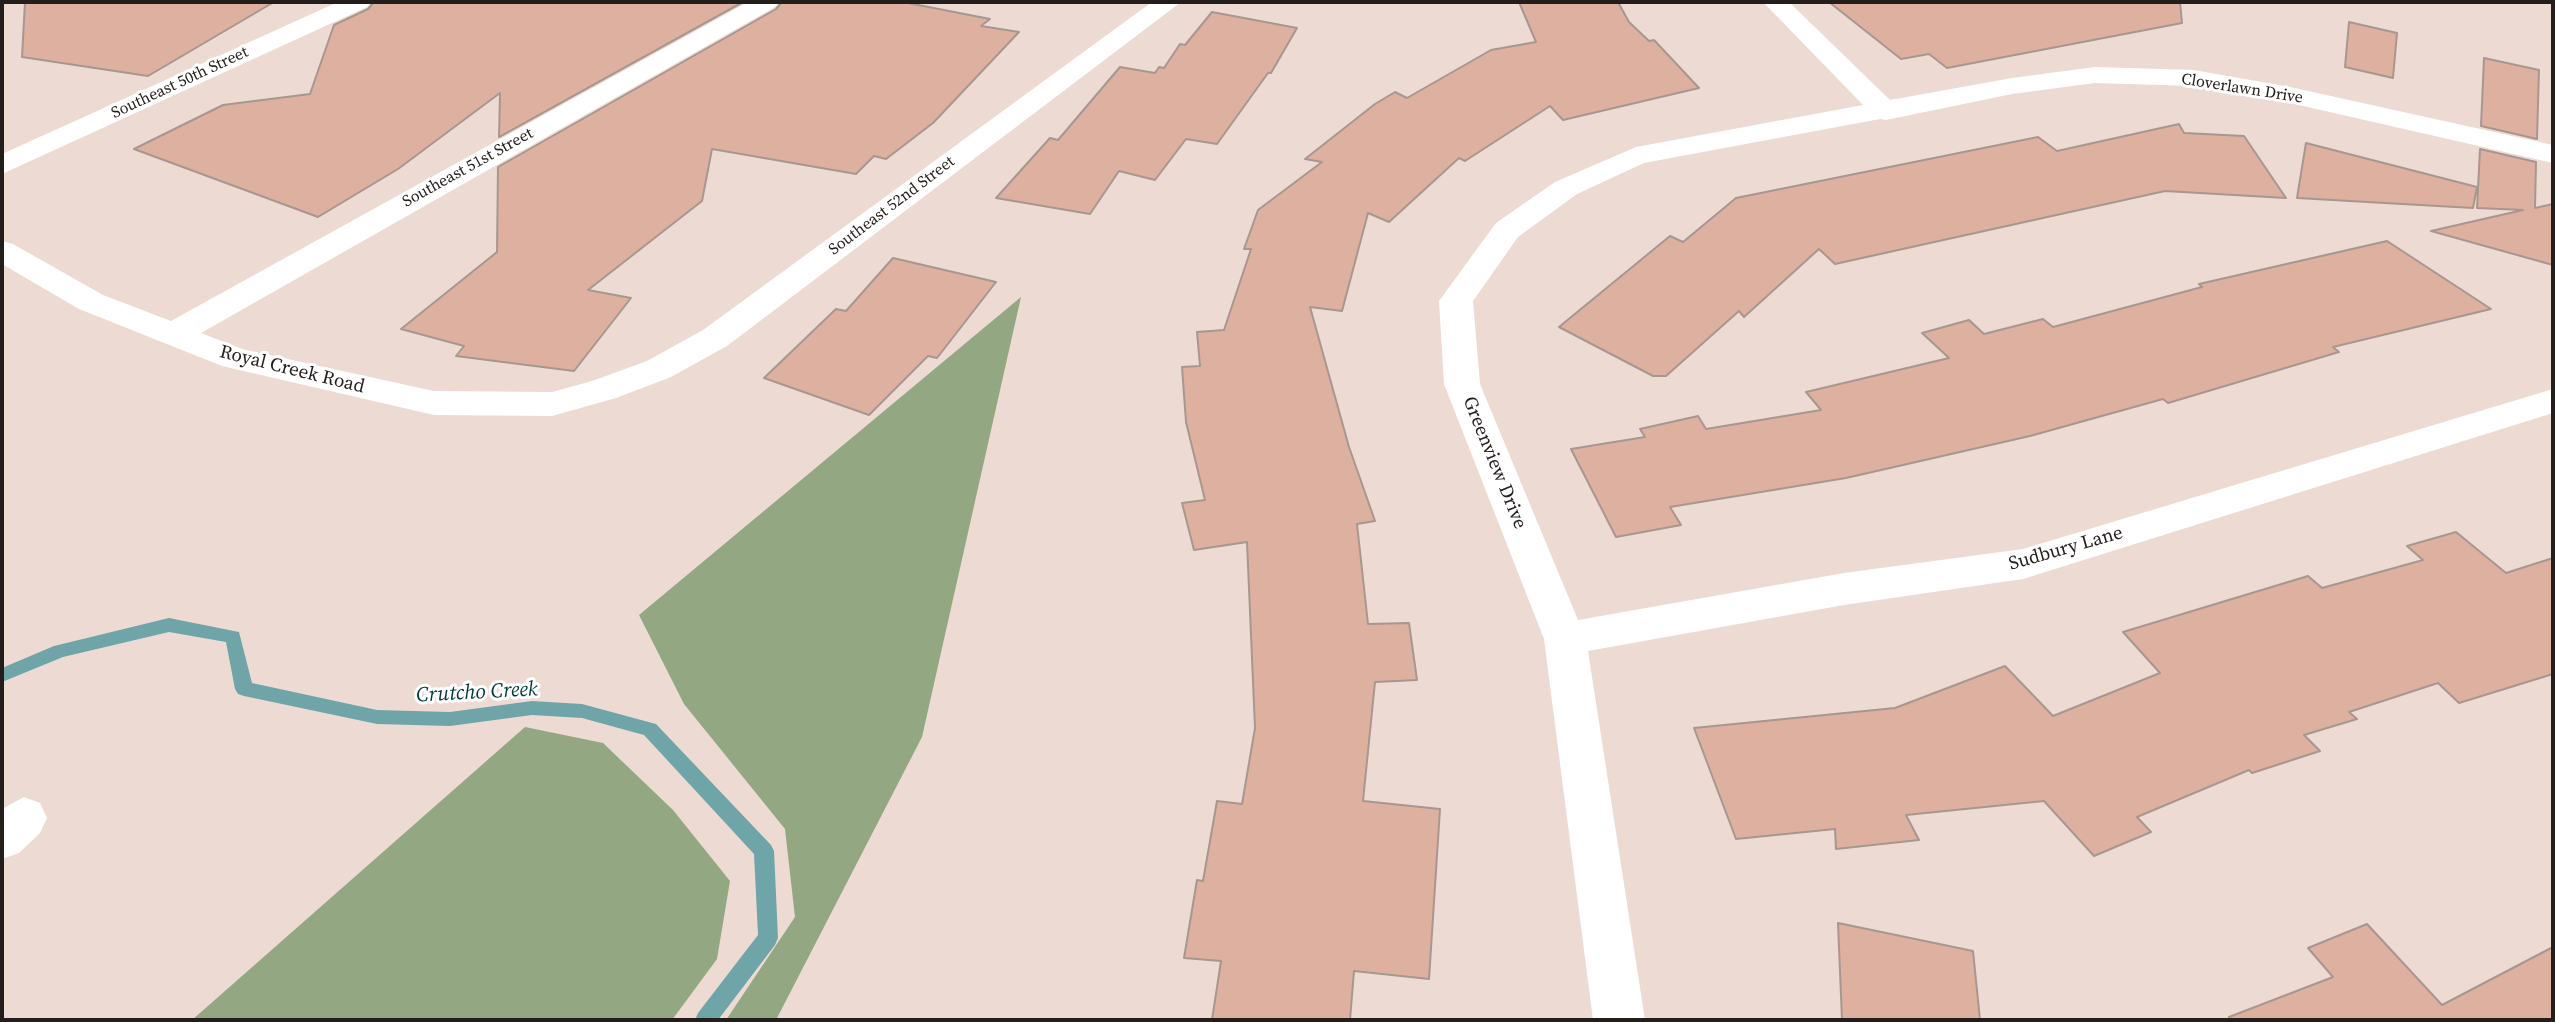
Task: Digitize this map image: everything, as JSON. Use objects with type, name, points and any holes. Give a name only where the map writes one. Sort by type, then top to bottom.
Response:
[{"type":"street","name":"Southeast 50th Street","points":[[2,165],[358,2]]},
{"type":"street","name":"Southeast 51st Street","points":[[171,335],[765,2]]},
{"type":"street","name":"Southeast 52nd Street","points":[[603,390],[659,369],[715,338],[1168,2]]},
{"type":"street","points":[[1775,2],[1886,112]]},
{"type":"street","name":"Cloverlawn Drive","points":[[1886,112],[2012,86],[2095,75],[2194,78],[2290,95],[2553,154]]},
{"type":"street","name":"Greenview Drive","points":[[1619,1020],[1565,639],[1462,384],[1456,301],[1507,230],[1566,188],[1636,156],[1886,112]]},
{"type":"street","name":"Royal Creek Road","points":[[2,251],[91,302],[234,358],[433,403],[504,406],[552,404],[603,390]]},
{"type":"street","name":"Sudbury Lane","points":[[1565,639],[1844,589],[2023,564],[2553,401]]},
{"type":"green space","points":[[1021,297],[922,737],[776,1020],[726,1020],[795,917],[785,829],[684,704],[639,615]]},
{"type":"green space","points":[[525,727],[603,743],[673,810],[730,881],[717,959],[672,1020],[192,1020]]},
{"type":"building","points":[[25,2],[274,2],[148,76],[22,57]]},
{"type":"building","points":[[374,2],[743,2],[499,137],[500,93],[398,169],[318,217],[134,149],[223,105],[310,94],[334,25],[368,9]]},
{"type":"building","points":[[782,2],[903,2],[990,19],[981,26],[1019,32],[933,123],[886,159],[874,156],[856,174],[712,149],[702,201],[588,290],[631,298],[574,371],[456,356],[464,346],[401,329],[497,252],[498,167],[776,9]]},
{"type":"building","points":[[1519,2],[1618,2],[1629,22],[1649,41],[1654,40],[1699,88],[1563,120],[1550,106],[1465,161],[1459,158],[1389,222],[1368,213],[1342,311],[1310,307],[1349,447],[1375,521],[1357,524],[1368,624],[1409,623],[1417,680],[1375,682],[1363,801],[1440,809],[1429,979],[1354,971],[1350,1020],[1212,1020],[1221,961],[1184,958],[1197,880],[1203,881],[1217,801],[1242,804],[1255,728],[1247,542],[1194,550],[1182,503],[1205,500],[1186,422],[1182,367],[1200,366],[1197,332],[1224,330],[1251,249],[1244,249],[1258,210],[1322,162],[1305,159],[1375,104],[1395,92],[1407,98],[1491,50],[1536,42]]},
{"type":"building","points":[[1829,2],[2180,2],[2182,23],[1947,68],[1929,54],[1901,59]]},
{"type":"building","points":[[1212,12],[1297,28],[1271,73],[1268,73],[1217,144],[1186,139],[1155,180],[1119,171],[1090,214],[996,198],[1050,138],[1058,140],[1120,67],[1155,73],[1159,67],[1164,68],[1180,44],[1185,45]]},
{"type":"building","points":[[2349,22],[2397,33],[2393,78],[2345,67]]},
{"type":"building","points":[[2484,58],[2539,70],[2537,139],[2481,126]]},
{"type":"building","points":[[2179,124],[2184,133],[2244,136],[2286,198],[2165,191],[1835,264],[1819,249],[1744,317],[1739,311],[1666,376],[1653,376],[1559,327],[1670,236],[1683,242],[1736,198],[2038,137],[2057,151]]},
{"type":"building","points":[[2306,143],[2477,187],[2473,208],[2297,198]]},
{"type":"building","points":[[2480,149],[2536,162],[2535,208],[2553,204],[2553,265],[2431,231],[2523,210],[2477,208]]},
{"type":"building","points":[[2387,241],[2491,309],[2333,347],[2339,352],[2168,403],[2163,399],[2030,436],[1846,478],[1670,507],[1681,525],[1616,537],[1571,449],[1645,437],[1640,429],[1698,416],[1706,429],[1821,410],[1806,392],[1949,358],[1922,333],[1969,320],[1984,334],[2043,319],[2053,327],[2202,287],[2199,284]]},
{"type":"building","points":[[893,258],[996,282],[937,358],[928,356],[869,415],[764,378],[836,309],[846,311]]},
{"type":"building","points":[[2456,532],[2506,573],[2553,558],[2553,674],[2459,703],[2438,683],[2349,712],[2357,719],[2304,735],[2320,751],[2252,773],[2249,770],[2137,817],[2151,832],[2094,856],[2044,801],[1906,815],[1919,840],[1836,849],[1835,829],[1736,839],[1694,728],[1895,708],[2005,666],[2053,716],[2160,673],[2123,632],[2308,576],[2322,588],[2423,560],[2407,546]]},
{"type":"building","points":[[1838,923],[1973,951],[1980,1020],[1842,1020]]},
{"type":"building","points":[[2367,924],[2442,1005],[2553,947],[2553,1020],[2229,1020],[2229,1017],[2333,977],[2308,948]]},
{"type":"waterway","name":"Crutcho Creek","points":[[2,675],[60,651],[169,625],[233,637],[244,689],[377,717],[450,719],[532,708],[582,711],[650,729],[764,851],[768,938],[705,1020]]}]
